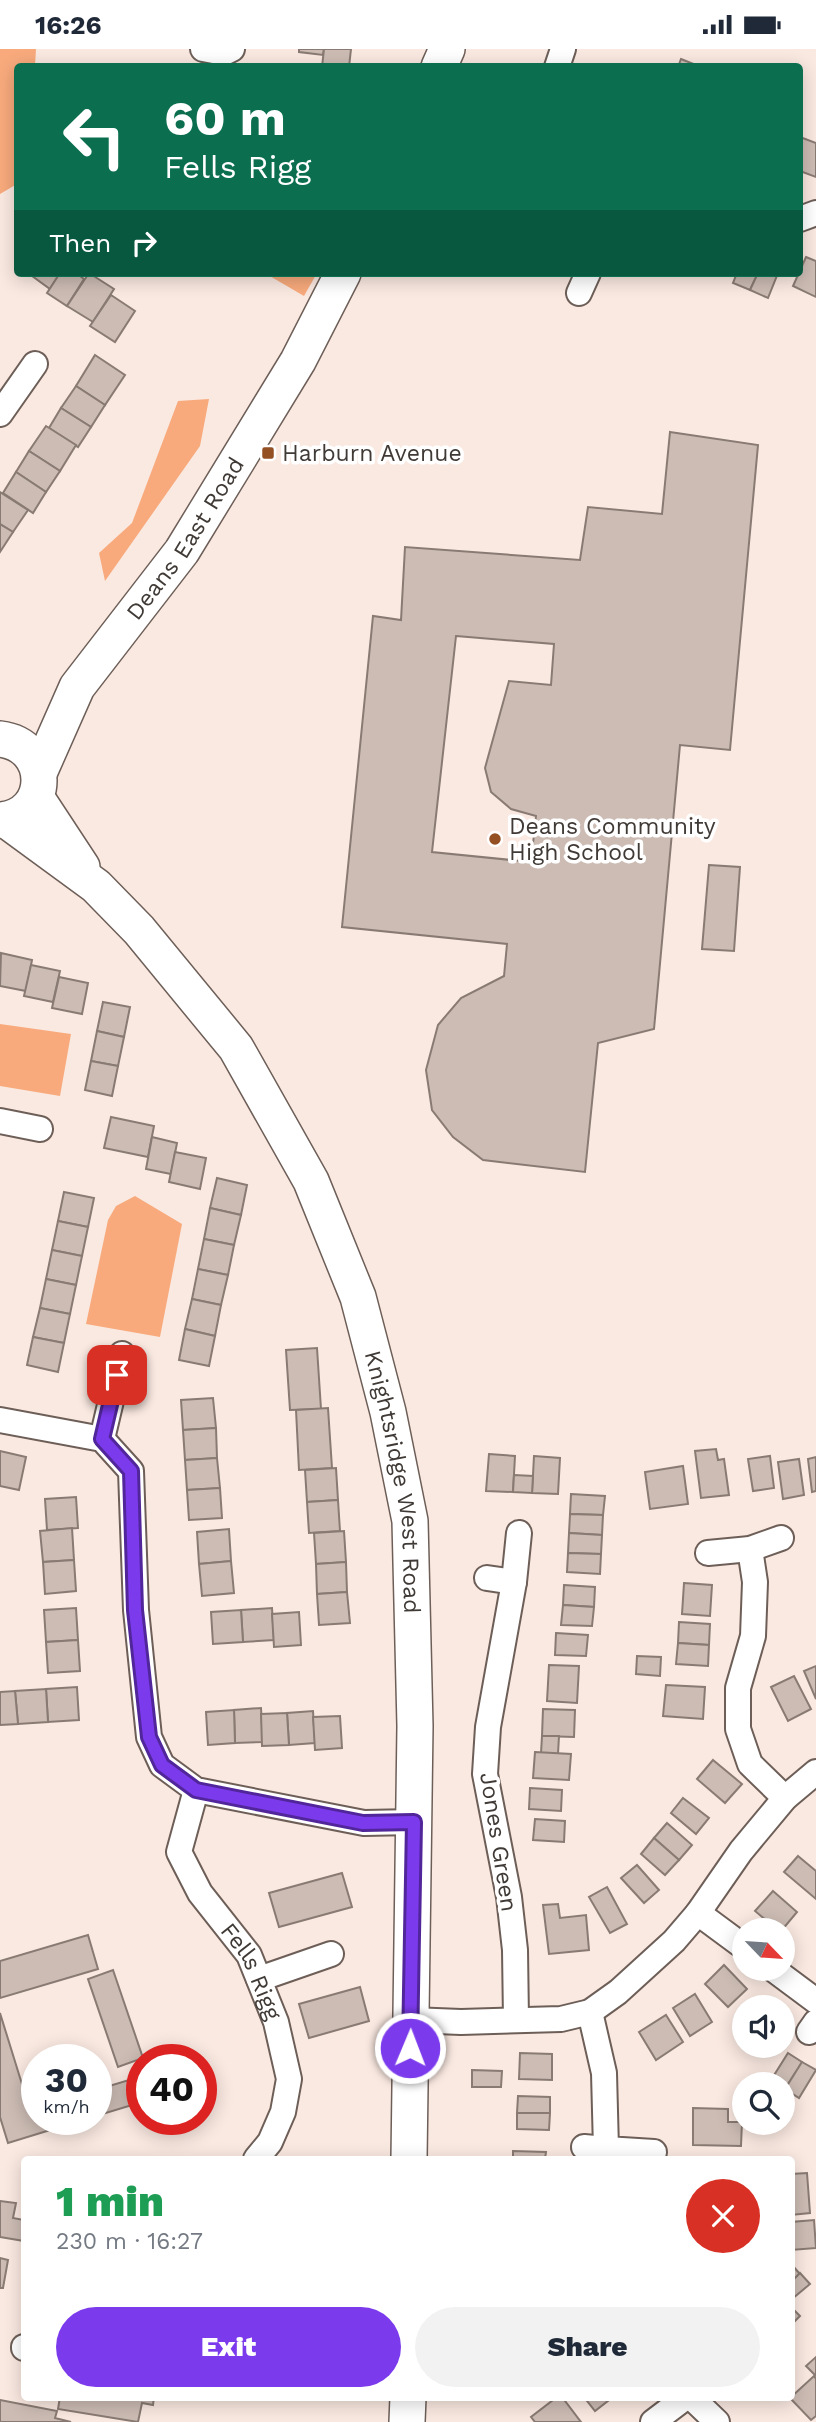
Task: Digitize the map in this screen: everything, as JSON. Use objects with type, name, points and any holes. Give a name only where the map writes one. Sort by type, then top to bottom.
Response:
[{"type":"street","points":[[203,49],[224,53],[232,49]]},
{"type":"street","name":"Deans East Road","points":[[37,785],[77,687],[182,551],[298,361],[341,277]]},
{"type":"street","points":[[0,414],[35,365]]},
{"type":"street","name":"Deans East Road","points":[[5,740],[77,687]]},
{"type":"street","name":"Knightsridge West Road","points":[[5,740],[23,747],[34,758],[37,785],[96,887]]},
{"type":"street","points":[[3,820],[18,816],[28,808],[37,785]]},
{"type":"street","name":"Knightsridge West Road","points":[[3,820],[96,887],[139,930],[236,1048],[311,1181],[358,1297],[388,1412],[410,1521],[415,1726],[409,2156]]},
{"type":"street","points":[[0,1121],[40,1129]]},
{"type":"street","points":[[102,1439],[122,1354]]},
{"type":"street","points":[[0,1420],[102,1439],[131,1471],[135,1610],[149,1737],[162,1765],[196,1790],[363,1823],[414,1822]]},
{"type":"street","name":"Jones Green","points":[[516,2020],[516,1949],[509,1897],[485,1774],[488,1727],[514,1582],[519,1533]]},
{"type":"street","points":[[708,1553],[750,1549],[781,1538]]},
{"type":"street","points":[[750,1549],[755,1582],[753,1636],[738,1688],[738,1729],[750,1764],[785,1798]]},
{"type":"street","points":[[487,1578],[514,1582]]},
{"type":"street","points":[[411,2020],[561,2019],[590,2012],[618,1992],[674,1941],[698,1913],[741,1851],[785,1798],[816,1772]]},
{"type":"street","name":"Fells Rigg","points":[[196,1790],[179,1851],[200,1893],[249,1955],[276,2022],[289,2079],[283,2112],[270,2142],[258,2156]]},
{"type":"street","points":[[698,1913],[732,1938]]},
{"type":"street","points":[[259,1979],[331,1954]]},
{"type":"street","points":[[789,1981],[816,2001]]},
{"type":"street","points":[[590,2012],[604,2073],[595,2148],[654,2152]]},
{"type":"street","points":[[653,2422],[682,2401]]},
{"type":"street","points":[[693,2401],[717,2422]]},
{"type":"shaded area","points":[[0,49],[36,49],[35,63],[14,63],[14,186],[0,194]]},
{"type":"shaded area","points":[[271,277],[315,277],[304,296]]},
{"type":"shaded area","points":[[209,399],[200,446],[105,581],[99,553],[132,523],[178,401]]},
{"type":"shaded area","points":[[0,1024],[71,1034],[60,1096],[0,1086]]},
{"type":"shaded area","points":[[135,1196],[182,1224],[160,1337],[86,1324],[108,1220],[116,1206]]},
{"type":"building","points":[[299,49],[324,49],[323,55],[299,52]]},
{"type":"building","points":[[324,49],[351,49],[349,63],[322,63]]},
{"type":"building","points":[[803,138],[816,143],[816,177],[803,172]]},
{"type":"building","points":[[806,257],[816,261],[816,297],[793,286],[797,277],[803,277]]},
{"type":"building","points":[[34,277],[58,277],[50,289]]},
{"type":"building","points":[[57,277],[84,279],[67,306],[47,293]]},
{"type":"building","points":[[86,277],[95,277],[114,289],[93,322],[67,306]]},
{"type":"building","points":[[735,277],[756,277],[750,290],[733,283]]},
{"type":"building","points":[[756,277],[776,277],[768,298],[750,290]]},
{"type":"building","points":[[111,295],[135,311],[115,342],[90,326]]},
{"type":"building","points":[[95,355],[125,375],[105,405],[76,386]]},
{"type":"building","points":[[76,386],[105,405],[91,427],[61,408]]},
{"type":"building","points":[[61,408],[91,427],[78,447],[49,428]]},
{"type":"building","points":[[46,426],[76,445],[60,471],[29,451]]},
{"type":"building","points":[[670,432],[758,445],[730,750],[680,745],[654,1029],[598,1043],[585,1172],[483,1160],[453,1137],[432,1110],[426,1070],[438,1025],[461,998],[504,976],[507,944],[342,927],[373,616],[401,620],[405,547],[580,560],[588,507],[662,514]],"holes":[[[456,636],[554,644],[551,685],[509,681],[485,768],[491,792],[511,809],[536,816],[531,862],[432,852]]]},
{"type":"building","points":[[29,451],[60,471],[46,492],[16,472]]},
{"type":"building","points":[[16,472],[46,492],[33,513],[3,493]]},
{"type":"building","points":[[0,492],[28,510],[13,532],[0,524]]},
{"type":"building","points":[[0,524],[13,532],[0,552]]},
{"type":"building","points":[[709,865],[740,867],[734,951],[702,949]]},
{"type":"building","points":[[1,953],[32,960],[26,991],[0,986]]},
{"type":"building","points":[[31,965],[60,971],[53,1002],[24,996]]},
{"type":"building","points":[[59,977],[88,983],[82,1014],[52,1008]]},
{"type":"building","points":[[103,1002],[130,1007],[124,1037],[97,1031]]},
{"type":"building","points":[[97,1031],[124,1037],[118,1066],[91,1061]]},
{"type":"building","points":[[91,1061],[118,1066],[112,1096],[85,1090]]},
{"type":"building","points":[[111,1117],[154,1126],[148,1157],[104,1148]]},
{"type":"building","points":[[152,1137],[177,1143],[171,1174],[146,1169]]},
{"type":"building","points":[[175,1152],[206,1158],[200,1189],[169,1182]]},
{"type":"building","points":[[217,1178],[247,1185],[241,1215],[210,1208]]},
{"type":"building","points":[[64,1192],[94,1198],[88,1227],[58,1221]]},
{"type":"building","points":[[210,1208],[241,1215],[234,1245],[204,1239]]},
{"type":"building","points":[[58,1221],[88,1227],[82,1256],[52,1250]]},
{"type":"building","points":[[204,1239],[234,1245],[228,1275],[198,1269]]},
{"type":"building","points":[[52,1250],[82,1256],[76,1285],[46,1279]]},
{"type":"building","points":[[198,1269],[228,1275],[221,1305],[192,1299]]},
{"type":"building","points":[[46,1279],[76,1285],[70,1314],[40,1308]]},
{"type":"building","points":[[192,1299],[221,1305],[215,1336],[185,1329]]},
{"type":"building","points":[[40,1308],[70,1314],[64,1343],[33,1337]]},
{"type":"building","points":[[185,1329],[215,1336],[209,1366],[179,1360]]},
{"type":"building","points":[[33,1337],[64,1343],[58,1372],[27,1365]]},
{"type":"building","points":[[317,1348],[321,1409],[290,1410],[286,1350]]},
{"type":"building","points":[[213,1398],[216,1428],[183,1430],[181,1400]]},
{"type":"building","points":[[328,1408],[332,1468],[299,1470],[296,1410]]},
{"type":"building","points":[[216,1428],[217,1458],[185,1460],[183,1430]]},
{"type":"building","points":[[716,1449],[718,1460],[724,1459],[729,1495],[701,1498],[695,1451]]},
{"type":"building","points":[[0,1451],[26,1457],[19,1490],[0,1486]]},
{"type":"building","points":[[489,1454],[515,1456],[513,1492],[486,1491]]},
{"type":"building","points":[[534,1456],[560,1458],[558,1494],[532,1493]]},
{"type":"building","points":[[770,1456],[774,1488],[753,1491],[748,1459]]},
{"type":"building","points":[[816,1457],[816,1491],[812,1492],[808,1459]]},
{"type":"building","points":[[217,1458],[220,1488],[187,1490],[185,1460]]},
{"type":"building","points":[[799,1459],[804,1495],[783,1499],[778,1462]]},
{"type":"building","points":[[683,1466],[688,1504],[650,1509],[645,1472]]},
{"type":"building","points":[[336,1468],[338,1500],[307,1502],[305,1470]]},
{"type":"building","points":[[514,1475],[533,1476],[532,1493],[513,1492]]},
{"type":"building","points":[[220,1488],[222,1518],[189,1520],[187,1490]]},
{"type":"building","points":[[571,1494],[605,1496],[603,1515],[570,1514]]},
{"type":"building","points":[[76,1497],[78,1528],[47,1530],[45,1499]]},
{"type":"building","points":[[338,1500],[340,1531],[309,1533],[307,1502]]},
{"type":"building","points":[[570,1514],[603,1515],[602,1535],[569,1533]]},
{"type":"building","points":[[72,1528],[74,1560],[43,1562],[40,1531]]},
{"type":"building","points":[[229,1529],[231,1561],[199,1564],[197,1532]]},
{"type":"building","points":[[344,1531],[346,1562],[316,1564],[314,1533]]},
{"type":"building","points":[[569,1533],[602,1535],[601,1554],[568,1553]]},
{"type":"building","points":[[568,1553],[601,1554],[600,1574],[567,1572]]},
{"type":"building","points":[[74,1560],[76,1591],[45,1594],[43,1562]]},
{"type":"building","points":[[231,1561],[234,1593],[202,1596],[199,1564]]},
{"type":"building","points":[[346,1562],[347,1592],[317,1594],[316,1564]]},
{"type":"building","points":[[684,1583],[712,1585],[710,1616],[682,1614]]},
{"type":"building","points":[[564,1585],[595,1587],[594,1607],[563,1605]]},
{"type":"building","points":[[347,1592],[350,1623],[319,1625],[317,1594]]},
{"type":"building","points":[[563,1605],[594,1607],[592,1626],[561,1625]]},
{"type":"building","points":[[76,1608],[78,1640],[46,1642],[44,1610]]},
{"type":"building","points":[[272,1608],[274,1640],[243,1642],[241,1610]]},
{"type":"building","points":[[241,1610],[243,1642],[213,1644],[211,1612]]},
{"type":"building","points":[[299,1612],[301,1645],[274,1647],[272,1614]]},
{"type":"building","points":[[679,1622],[710,1624],[709,1645],[678,1643]]},
{"type":"building","points":[[556,1633],[588,1635],[586,1656],[555,1655]]},
{"type":"building","points":[[78,1640],[80,1671],[48,1673],[46,1642]]},
{"type":"building","points":[[678,1643],[709,1645],[708,1666],[676,1664]]},
{"type":"building","points":[[637,1656],[661,1657],[660,1676],[636,1674]]},
{"type":"building","points":[[549,1665],[579,1666],[577,1703],[547,1701]]},
{"type":"building","points":[[816,1666],[816,1699],[804,1671]]},
{"type":"building","points":[[794,1676],[811,1709],[788,1721],[771,1687]]},
{"type":"building","points":[[666,1685],[705,1687],[703,1719],[663,1716]]},
{"type":"building","points":[[77,1687],[79,1720],[48,1722],[46,1689]]},
{"type":"building","points":[[46,1689],[48,1722],[18,1724],[15,1691]]},
{"type":"building","points":[[15,1691],[18,1724],[0,1725],[0,1692]]},
{"type":"building","points":[[261,1708],[263,1742],[235,1743],[234,1710]]},
{"type":"building","points":[[543,1709],[575,1710],[574,1737],[542,1736]]},
{"type":"building","points":[[234,1710],[235,1743],[208,1745],[206,1712]]},
{"type":"building","points":[[313,1711],[315,1743],[289,1745],[287,1713]]},
{"type":"building","points":[[287,1713],[289,1745],[262,1746],[261,1714]]},
{"type":"building","points":[[340,1716],[342,1748],[315,1750],[313,1717]]},
{"type":"building","points":[[542,1736],[559,1736],[558,1754],[541,1753]]},
{"type":"building","points":[[535,1752],[571,1754],[569,1780],[533,1778]]},
{"type":"building","points":[[713,1760],[742,1784],[725,1803],[697,1779]]},
{"type":"building","points":[[530,1788],[562,1790],[561,1811],[529,1809]]},
{"type":"building","points":[[683,1798],[709,1818],[696,1834],[671,1813]]},
{"type":"building","points":[[535,1819],[565,1821],[564,1842],[533,1840]]},
{"type":"building","points":[[667,1823],[692,1845],[679,1860],[654,1838]]},
{"type":"building","points":[[654,1838],[679,1860],[665,1875],[641,1854]]},
{"type":"building","points":[[798,1856],[816,1871],[816,1899],[784,1872]]},
{"type":"building","points":[[637,1865],[659,1890],[644,1903],[621,1878]]},
{"type":"building","points":[[342,1873],[352,1907],[279,1927],[269,1893]]},
{"type":"building","points":[[607,1887],[627,1924],[610,1933],[589,1897]]},
{"type":"building","points":[[773,1891],[797,1912],[792,1918],[763,1918],[755,1911]]},
{"type":"building","points":[[558,1904],[560,1918],[586,1915],[589,1950],[549,1954],[543,1905]]},
{"type":"building","points":[[88,1935],[98,1969],[0,1998],[0,1961]]},
{"type":"building","points":[[724,1965],[732,1973],[732,1981],[739,1981],[747,1989],[741,1995],[732,1995],[732,2003],[728,2007],[705,1984]]},
{"type":"building","points":[[113,1970],[138,2044],[126,2044],[126,2064],[118,2067],[88,1979]]},
{"type":"building","points":[[360,1987],[369,2021],[309,2038],[299,2004]]},
{"type":"building","points":[[695,1994],[712,2022],[690,2036],[673,2008]]},
{"type":"building","points":[[0,2013],[21,2081],[21,2135],[34,2135],[8,2143],[0,2117]]},
{"type":"building","points":[[666,2015],[683,2042],[656,2060],[639,2032]]},
{"type":"building","points":[[520,2053],[552,2054],[552,2080],[519,2079]]},
{"type":"building","points":[[785,2058],[795,2058],[802,2062],[795,2073],[776,2072]]},
{"type":"building","points":[[802,2062],[816,2070],[799,2098],[795,2095],[795,2073]]},
{"type":"building","points":[[472,2070],[502,2071],[501,2087],[472,2087]]},
{"type":"building","points":[[126,2081],[126,2107],[112,2111],[112,2085]]},
{"type":"building","points":[[518,2096],[550,2097],[550,2113],[517,2113]]},
{"type":"building","points":[[693,2108],[728,2109],[732,2135],[741,2135],[741,2146],[693,2145]]},
{"type":"building","points":[[517,2113],[550,2113],[549,2130],[517,2129]]},
{"type":"building","points":[[513,2151],[546,2152],[545,2156],[513,2156]]},
{"type":"building","points":[[807,2173],[810,2213],[795,2215],[795,2174]]},
{"type":"building","points":[[0,2201],[16,2203],[13,2218],[21,2219],[21,2240],[0,2237]]},
{"type":"building","points":[[814,2220],[816,2248],[795,2250],[795,2222]]},
{"type":"building","points":[[0,2258],[8,2260],[3,2288],[0,2288]]},
{"type":"building","points":[[800,2273],[810,2284],[795,2296],[795,2278]]},
{"type":"building","points":[[816,2357],[816,2376],[806,2366]]},
{"type":"building","points":[[814,2376],[816,2416],[811,2420],[793,2401],[795,2393]]},
{"type":"building","points":[[0,2400],[57,2411],[55,2418],[71,2422],[0,2422]]},
{"type":"building","points":[[59,2401],[154,2401],[153,2405],[142,2403],[138,2422],[58,2409]]},
{"type":"building","points":[[552,2401],[565,2401],[581,2422],[535,2422],[531,2417]]},
{"type":"building","points":[[587,2401],[608,2401],[595,2411]]},
{"type":"place","name":"Harburn Avenue","points":[[268,453]]},
{"type":"place","name":"Deans Community High School","points":[[495,839]]},
{"type":"route","points":[[117,1375],[102,1439],[131,1471],[135,1610],[149,1737],[162,1765],[196,1790],[363,1823],[414,1822],[410,2048]]}]
